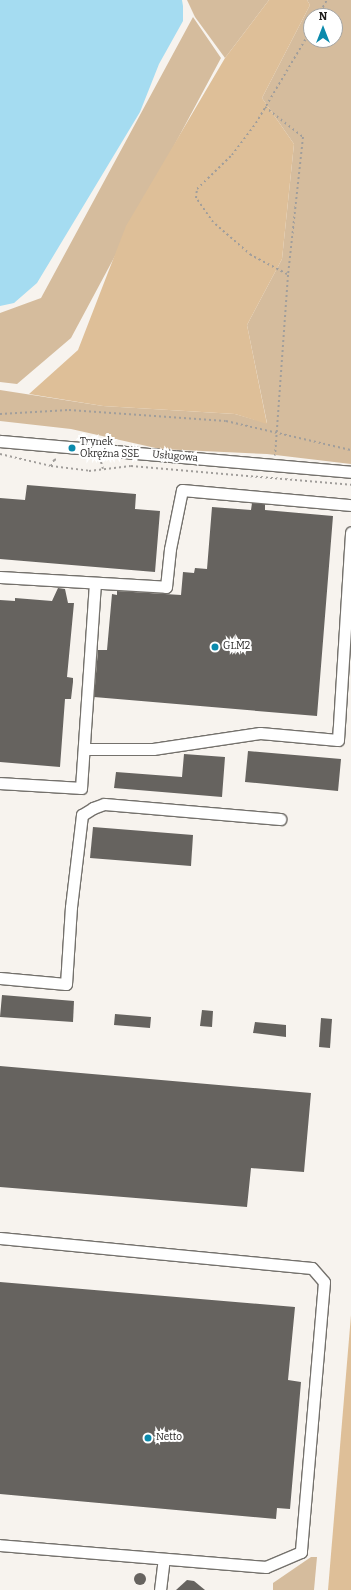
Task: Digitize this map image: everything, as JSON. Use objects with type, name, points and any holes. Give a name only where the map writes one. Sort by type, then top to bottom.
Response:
[{"type":"street","name":"Usługowa","points":[[0,441],[351,472]]},
{"type":"street","points":[[0,577],[95,584],[166,587],[170,549],[182,490],[351,505]]},
{"type":"street","points":[[84,749],[153,749],[260,733],[338,740],[351,532]]},
{"type":"street","points":[[0,783],[81,788],[95,584]]},
{"type":"street","points":[[0,978],[66,984],[71,907],[82,815],[104,804],[280,819]]},
{"type":"street","points":[[0,1238],[312,1268],[324,1282],[300,1552],[266,1567],[0,1545]]},
{"type":"street","points":[[160,1590],[164,1559]]},
{"type":"path","points":[[288,274],[251,255],[213,222],[196,198],[197,189],[232,155],[265,106],[303,43]]},
{"type":"path","points":[[265,106],[303,137],[288,274],[278,434],[274,465]]},
{"type":"path","points":[[0,414],[77,410],[226,421],[351,450]]},
{"type":"path","points":[[0,454],[51,466],[89,471],[130,466],[351,486]]},
{"type":"path","points":[[51,466],[54,460],[58,459]]},
{"type":"path","points":[[98,462],[102,462],[103,469]]},
{"type":"shaded area","points":[[187,0],[269,0],[225,58],[195,17]]},
{"type":"shaded area","points":[[269,0],[307,0],[310,5],[308,8],[303,8],[303,19],[262,98],[294,144],[282,259],[247,325],[267,424],[235,414],[103,406],[29,394],[78,350],[126,226],[225,58]]},
{"type":"shaded area","points":[[307,0],[351,0],[351,464],[267,454],[160,449],[71,429],[0,421],[0,390],[103,406],[235,414],[267,423],[247,325],[282,259],[294,144],[262,98],[303,19],[303,48],[343,48],[343,8],[308,8],[310,5]]},
{"type":"shaded area","points":[[193,17],[221,58],[71,338],[17,384],[0,382],[0,313],[41,298]]},
{"type":"shaded area","points":[[351,1315],[351,1590],[328,1590]]},
{"type":"shaded area","points":[[311,1557],[317,1557],[314,1590],[273,1590],[273,1583]]},
{"type":"water","points":[[0,0],[182,0],[183,21],[159,64],[140,112],[37,283],[14,303],[0,306]]},
{"type":"building","points":[[27,485],[136,494],[135,509],[160,511],[155,572],[0,559],[0,498],[25,500]]},
{"type":"building","name":"GLM2","points":[[252,503],[265,504],[265,510],[333,516],[317,716],[94,697],[98,650],[107,650],[112,594],[117,595],[117,591],[181,595],[183,572],[194,573],[195,568],[207,569],[212,507],[251,510]]},
{"type":"building","points":[[58,588],[65,589],[68,603],[74,603],[67,677],[73,678],[73,682],[71,699],[65,699],[60,767],[0,762],[0,600],[15,601],[15,598],[52,601]]},
{"type":"building","points":[[248,751],[341,759],[338,791],[245,782]]},
{"type":"building","points":[[184,754],[225,757],[222,797],[114,788],[116,772],[182,777]]},
{"type":"building","points":[[93,827],[193,835],[191,866],[90,858]]},
{"type":"building","points":[[2,995],[74,1001],[73,1022],[0,1017]]},
{"type":"building","points":[[202,1010],[213,1011],[212,1027],[200,1026]]},
{"type":"building","points":[[115,1014],[151,1017],[150,1028],[114,1025]]},
{"type":"building","points":[[321,1018],[332,1019],[330,1048],[319,1047]]},
{"type":"building","points":[[255,1022],[286,1025],[286,1037],[253,1033]]},
{"type":"building","points":[[0,1066],[311,1093],[304,1172],[251,1168],[247,1207],[0,1187]]},
{"type":"building","name":"Netto","points":[[0,1282],[295,1307],[288,1380],[301,1382],[290,1509],[277,1508],[276,1519],[0,1494]]},
{"type":"building","points":[[138,1573],[142,1573],[146,1579],[142,1585],[138,1585],[134,1581],[134,1577]]},
{"type":"building","points":[[187,1580],[194,1581],[205,1590],[176,1590]]},
{"type":"place","name":"Trynek Okrężna SSE","points":[[72,448]]},
{"type":"place","name":"GLM2","points":[[215,647]]},
{"type":"place","name":"Netto","points":[[148,1438]]}]
